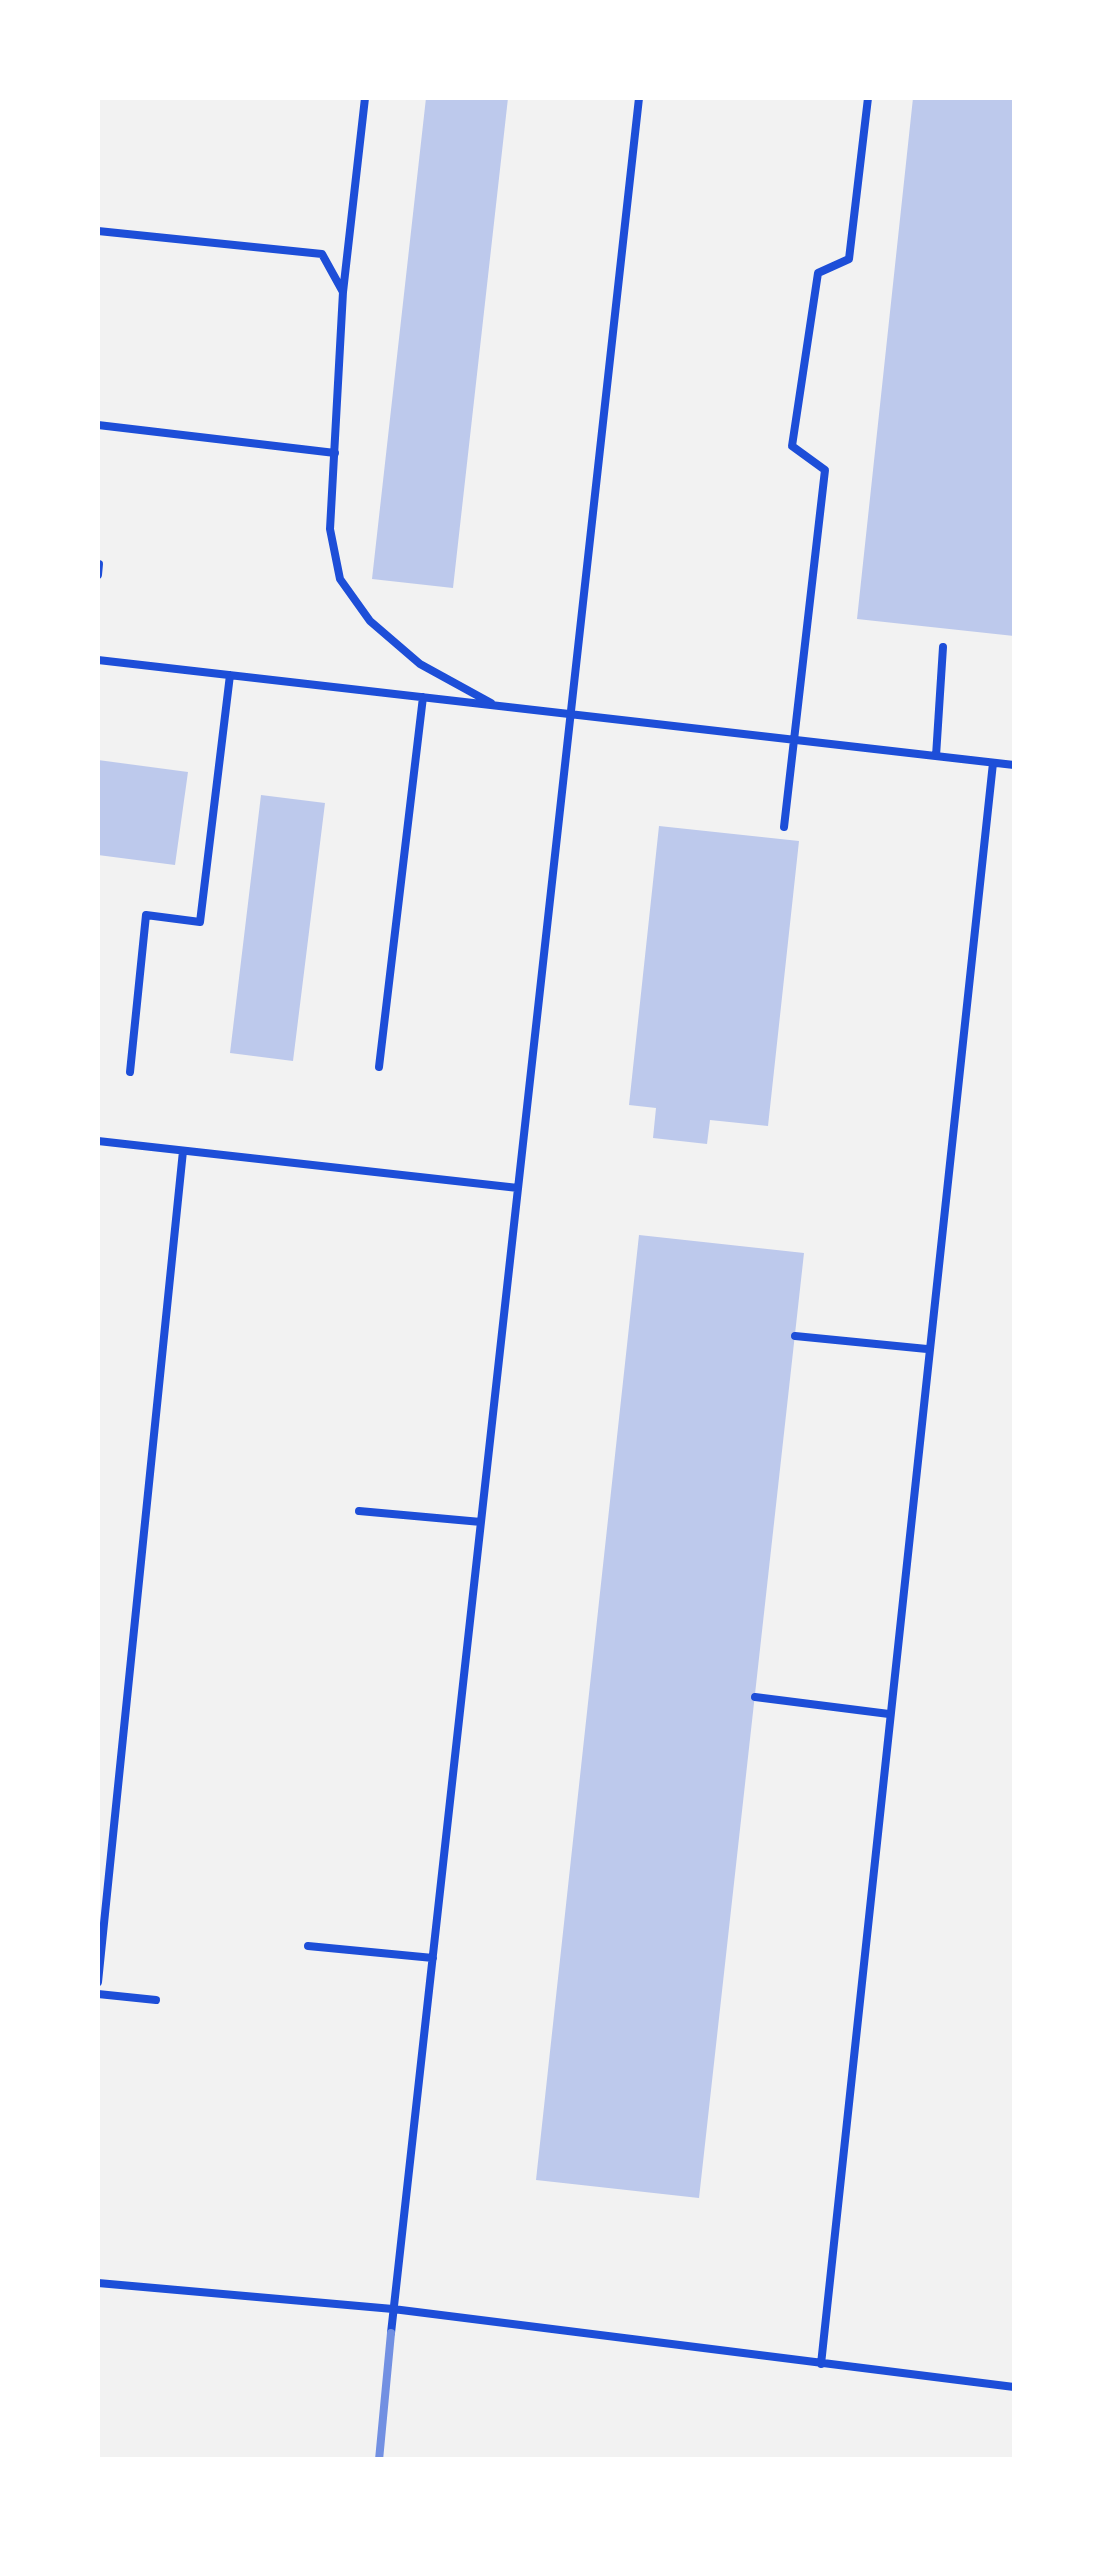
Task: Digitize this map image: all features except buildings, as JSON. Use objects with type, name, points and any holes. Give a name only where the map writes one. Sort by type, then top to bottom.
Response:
[{"type":"lane","points":[[366,98],[343,292],[330,529],[340,578],[370,621],[420,664],[494,706]]},
{"type":"lane","points":[[391,2333],[640,98]]},
{"type":"lane","points":[[784,826],[825,470],[792,446],[818,273],[849,259],[868,98]]},
{"type":"lane","points":[[98,231],[322,254],[343,292]]},
{"type":"lane","points":[[98,425],[335,452]]},
{"type":"lane","points":[[98,575],[99,564]]},
{"type":"lane","points":[[936,756],[943,648]]},
{"type":"lane","points":[[98,660],[1014,765]]},
{"type":"lane","points":[[130,1072],[146,915],[200,922],[230,675]]},
{"type":"lane","points":[[378,1067],[423,697]]},
{"type":"lane","points":[[820,2364],[993,763]]},
{"type":"lane","points":[[98,1141],[518,1188]]},
{"type":"lane","points":[[98,1982],[183,1150]]},
{"type":"lane","points":[[795,1336],[928,1349]]},
{"type":"lane","points":[[358,1511],[481,1522]]},
{"type":"lane","points":[[755,1697],[889,1714]]},
{"type":"lane","points":[[308,1946],[432,1958]]},
{"type":"lane","points":[[98,1994],[156,2000]]},
{"type":"lane","points":[[98,2283],[393,2310],[1014,2387]]},
{"type":"railway","points":[[379,2460],[391,2333]]}]
